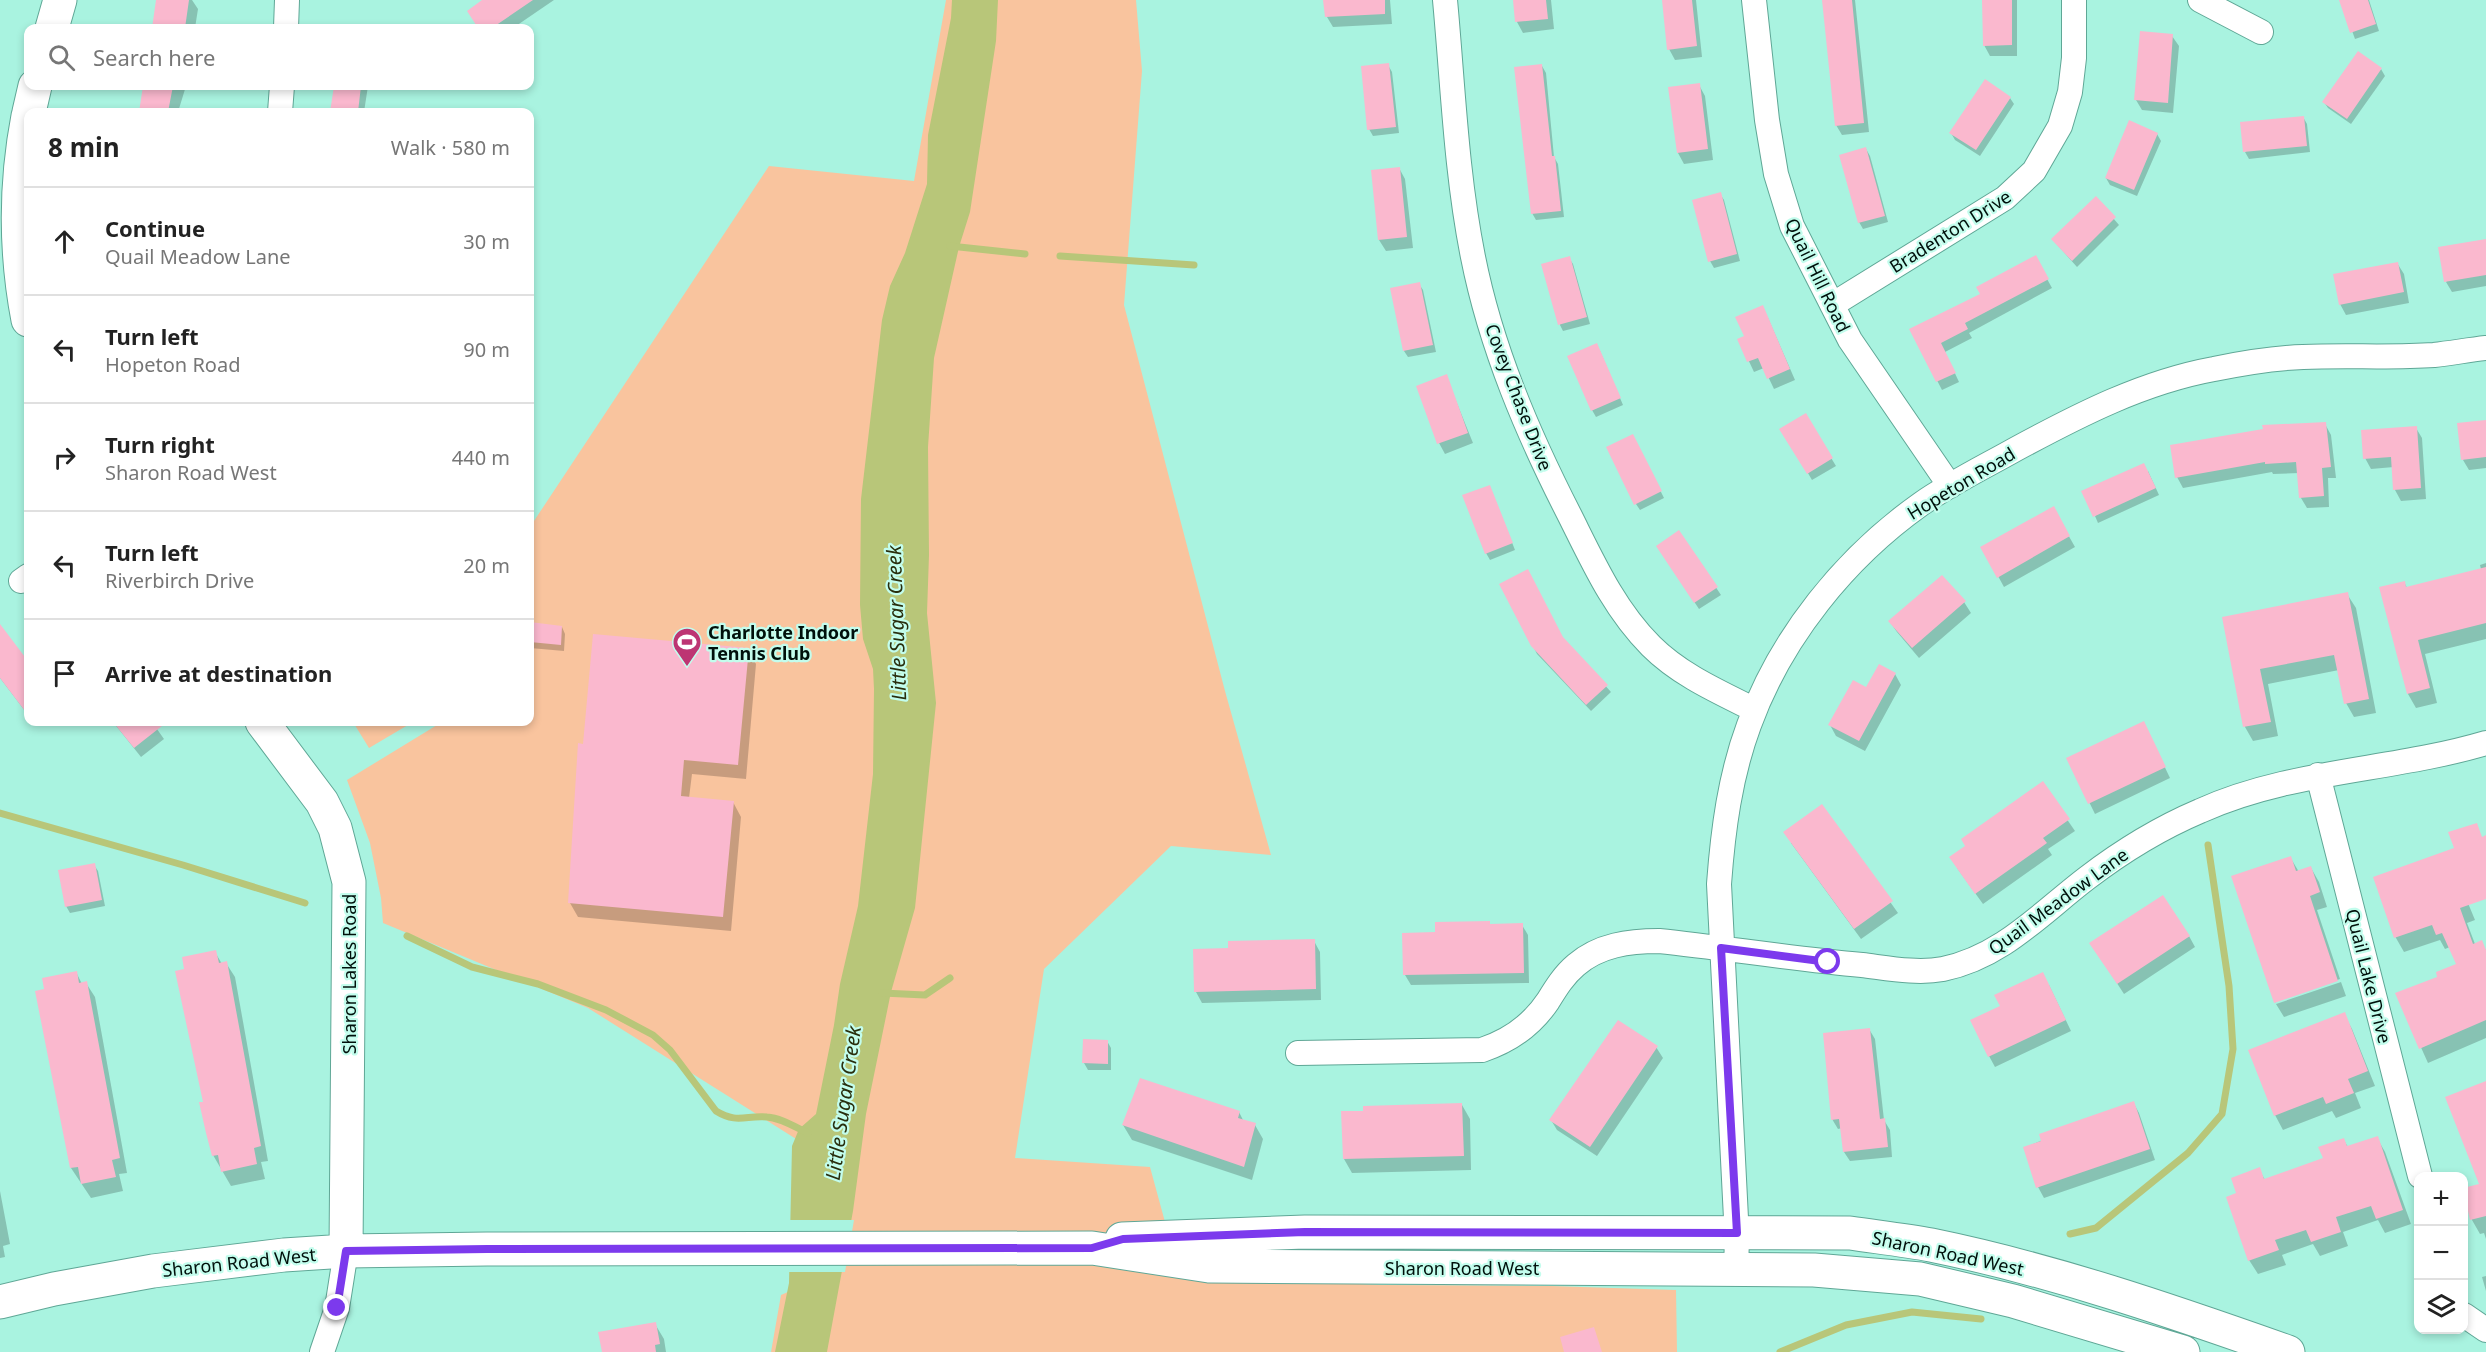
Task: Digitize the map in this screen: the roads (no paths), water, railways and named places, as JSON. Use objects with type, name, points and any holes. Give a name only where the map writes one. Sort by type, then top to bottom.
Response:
[{"type":"main road","points":[[53,24],[60,0]]},
{"type":"main road","points":[[30,108],[34,90]]},
{"type":"main road","points":[[24,145],[20,170],[18,224],[24,298]]},
{"type":"main road","name":"Sharon Lakes Road","points":[[265,726],[322,802],[335,828],[349,882],[346,1251]]},
{"type":"main road","name":"Sharon Road West","points":[[1092,1248],[1123,1239],[1305,1232],[1850,1233],[1931,1245],[2049,1274],[2196,1319],[2288,1352]]},
{"type":"main road","name":"Sharon Road West","points":[[0,1302],[54,1289],[153,1271],[284,1255],[346,1251],[1092,1248],[1209,1266],[1814,1270],[1920,1279],[2013,1301],[2183,1352]]},
{"type":"street","points":[[286,24],[287,0]]},
{"type":"street","name":"Covey Chase Drive","points":[[1445,0],[1459,165],[1474,260],[1490,325],[1509,382],[1539,454],[1606,588],[1628,621],[1652,648],[1680,670],[1755,710]]},
{"type":"street","name":"Quail Hill Road","points":[[1754,0],[1767,120],[1776,174],[1792,226],[1850,340],[1950,486]]},
{"type":"street","name":"Bradenton Drive","points":[[1832,305],[2005,198],[2034,171],[2060,126],[2070,92],[2074,58],[2074,0]]},
{"type":"street","points":[[2200,0],[2261,32]]},
{"type":"street","points":[[280,108],[282,90]]},
{"type":"street","name":"Hopeton Road","points":[[1736,1269],[1737,1233],[1719,884],[1724,829],[1734,775],[1755,710],[1780,660],[1803,624],[1844,572],[1878,537],[1921,504],[1950,486],[2074,417],[2184,376],[2272,359],[2434,355],[2486,348]]},
{"type":"street","name":"Quail Meadow Lane","points":[[1298,1053],[1482,1050],[1507,1040],[1529,1024],[1547,1003],[1558,984],[1575,966],[1606,948],[1632,941],[1659,940],[1895,968],[1939,970],[1964,964],[2009,942],[2088,878],[2147,838],[2200,810],[2264,788],[2318,776],[2421,759],[2486,743]]},
{"type":"street","name":"Quail Lake Drive","points":[[2318,776],[2419,1172]]},
{"type":"street","points":[[322,1352],[337,1308],[346,1251]]},
{"type":"street","points":[[2468,1318],[2486,1330]]},
{"type":"water","name":"Little Sugar Creek","points":[[952,0],[998,0],[996,41],[970,212],[959,247],[934,358],[928,447],[927,613],[936,703],[915,908],[891,992],[866,1114],[853,1211],[827,1352],[775,1352],[789,1283],[792,1146],[799,1129],[816,1114],[840,984],[858,906],[873,774],[873,669],[863,639],[860,605],[861,499],[882,320],[890,286],[905,253],[927,184],[928,135],[951,18]]},
{"type":"waterway","points":[[950,246],[1025,254]]},
{"type":"waterway","points":[[1060,256],[1194,265]]},
{"type":"waterway","points":[[0,813],[183,865],[305,903]]},
{"type":"waterway","points":[[2070,1234],[2096,1228],[2188,1153],[2222,1114],[2233,1049],[2229,986],[2208,845]]},
{"type":"waterway","points":[[407,936],[472,967],[538,984],[606,1010],[653,1035],[670,1050],[716,1111],[736,1118],[772,1118],[808,1133]]},
{"type":"waterway","points":[[882,993],[925,995],[950,978]]},
{"type":"waterway","points":[[1780,1352],[1846,1325],[1912,1312],[1981,1319]]},
{"type":"place","name":"Charlotte Indoor Tennis Club","points":[[687,668]]}]
